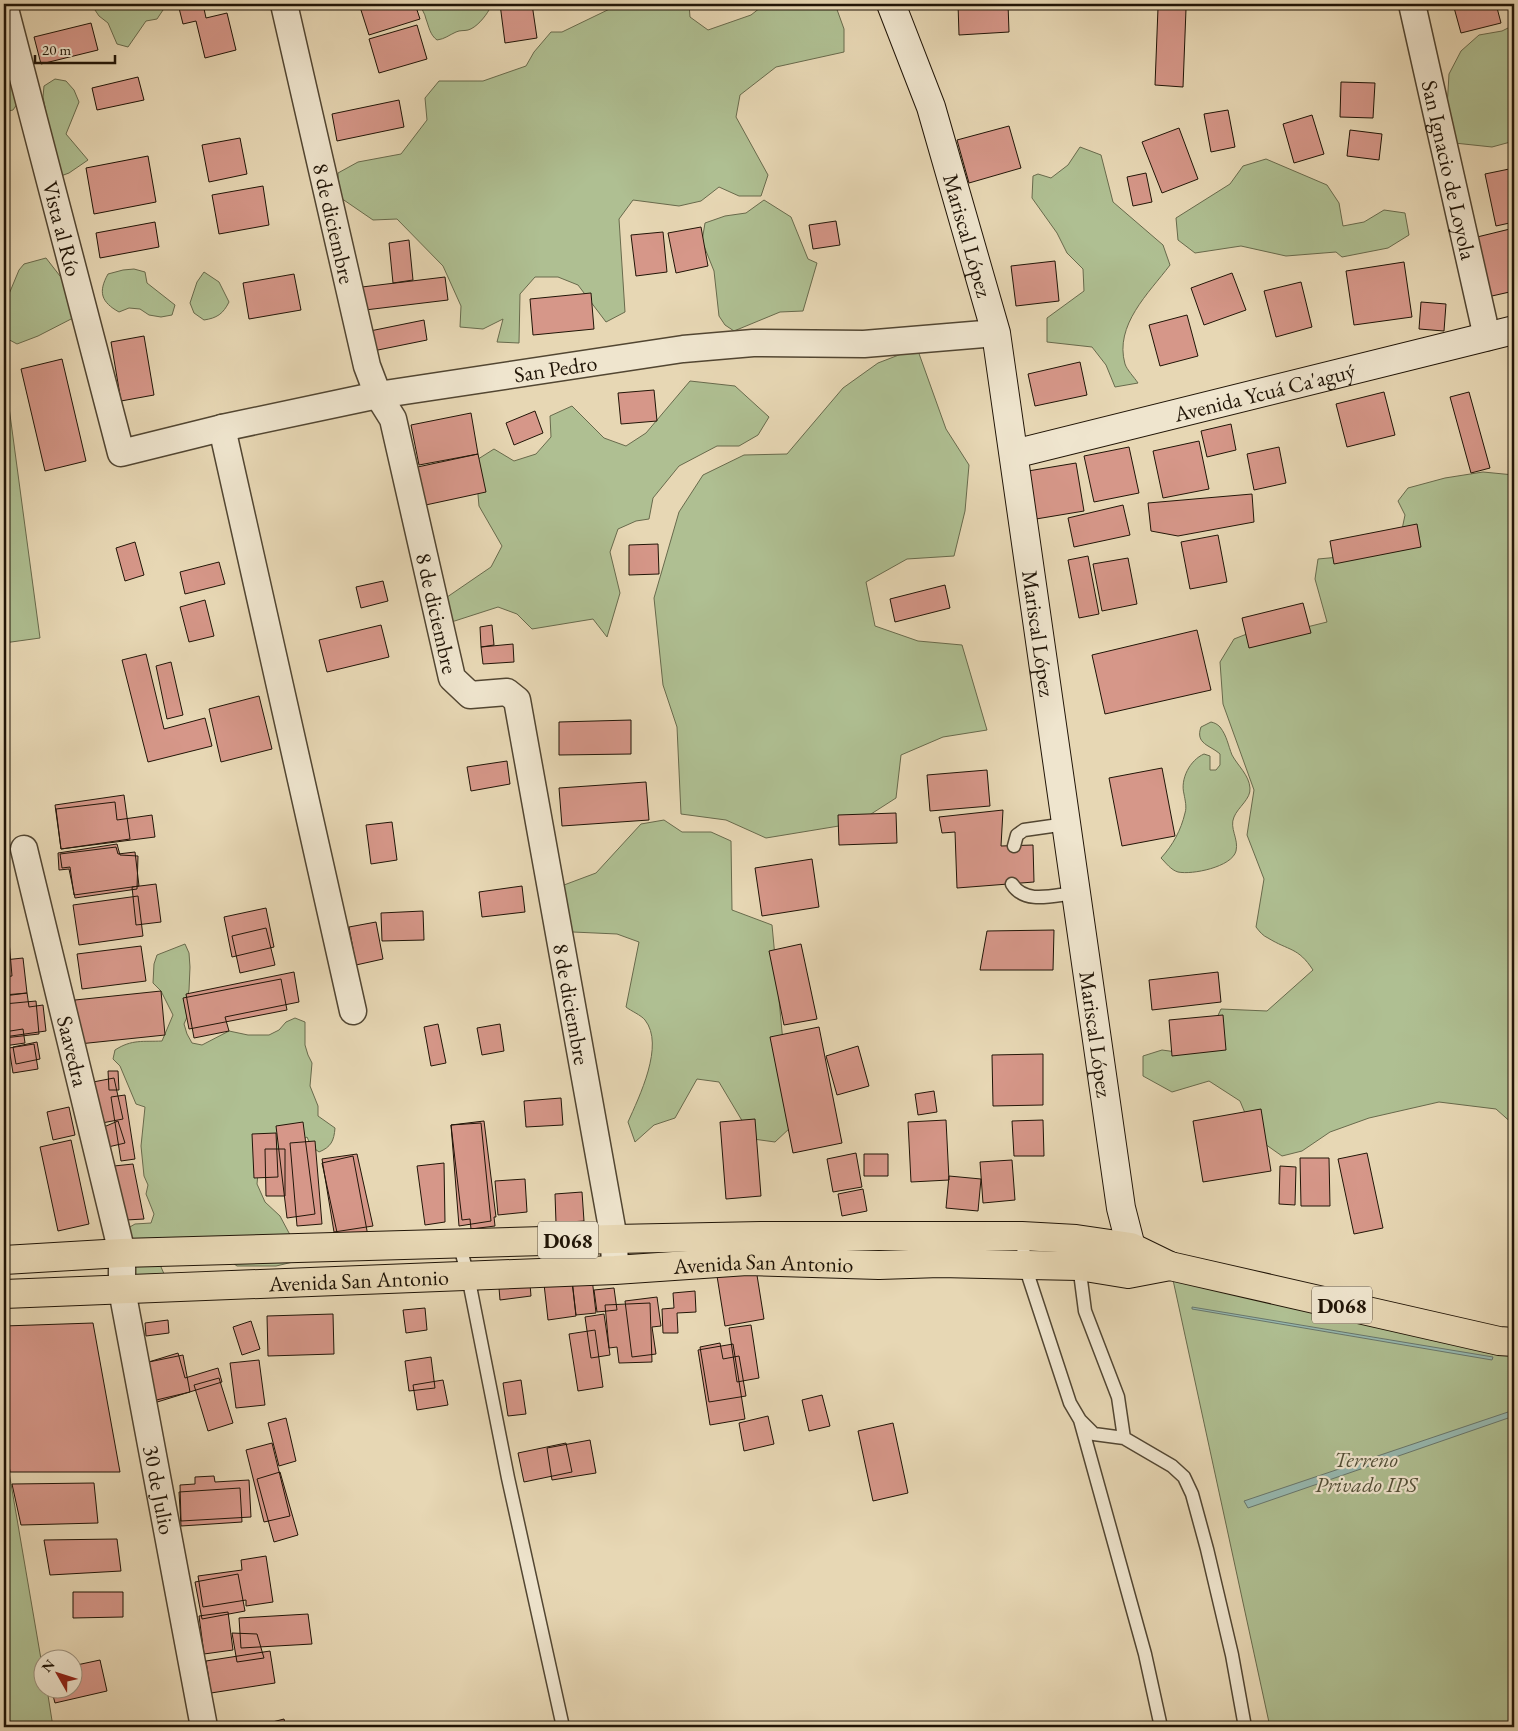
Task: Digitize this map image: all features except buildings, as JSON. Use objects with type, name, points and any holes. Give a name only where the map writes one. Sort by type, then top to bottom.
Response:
[{"type":"main road","name":"Avenida San Antonio","points":[[4,1260],[122,1253],[614,1239],[761,1236],[1022,1236],[1077,1252],[1128,1274],[1170,1266],[1499,1341],[1514,1342]]},
{"type":"main road","name":"Avenida San Antonio","points":[[4,1294],[615,1270],[747,1261],[879,1265],[940,1263],[1025,1266],[1077,1252],[1131,1247]]},
{"type":"main road","name":"D068","points":[[1131,1247],[1170,1266]]},
{"type":"street","name":"8 de diciembre","points":[[284,4],[367,366],[378,395],[393,419],[452,678],[470,695],[508,692],[517,700],[614,1239],[615,1270]]},
{"type":"street","name":"Mariscal López","points":[[891,4],[931,107],[996,333],[1121,1208],[1131,1247],[1128,1274]]},
{"type":"street","name":"San Ignacio de Loyola","points":[[1412,4],[1487,337]]},
{"type":"street","name":"Vista al Río","points":[[4,5],[121,453]]},
{"type":"street","name":"Avenida Ycuá Ca'aguý","points":[[1014,454],[1514,330]]},
{"type":"street","name":"San Pedro","points":[[121,453],[222,428],[378,395],[683,349],[753,343],[864,344],[996,333]]},
{"type":"street","points":[[222,428],[353,1011]]},
{"type":"street","name":"Saavedra","points":[[24,849],[122,1253]]},
{"type":"street","name":"30 de Julio","points":[[122,1253],[122,1290],[204,1727]]},
{"type":"lane","points":[[1014,846],[1017,835],[1024,830],[1066,824]]},
{"type":"lane","points":[[1012,884],[1017,892],[1031,898],[1075,893]]},
{"type":"lane","points":[[1022,1236],[1025,1266],[1070,1403],[1080,1420],[1094,1434],[1124,1438],[1172,1466],[1184,1477],[1192,1494],[1232,1655],[1245,1727]]},
{"type":"lane","points":[[459,1243],[468,1276],[508,1478],[563,1727]]},
{"type":"lane","points":[[1077,1252],[1086,1311],[1118,1397],[1124,1438]]},
{"type":"lane","points":[[1080,1420],[1145,1654],[1161,1727]]},
{"type":"green space","points":[[91,4],[167,4],[157,19],[146,21],[128,47],[117,44],[108,23],[99,16]]},
{"type":"green space","points":[[420,4],[485,4],[489,10],[480,22],[471,29],[458,31],[437,40],[431,33]]},
{"type":"green space","points":[[620,4],[689,4],[690,17],[708,30],[751,15],[765,4],[835,4],[844,29],[844,52],[776,67],[740,95],[736,117],[768,175],[761,196],[739,196],[719,187],[701,201],[679,206],[633,200],[619,219],[625,312],[606,322],[578,285],[558,277],[535,277],[520,294],[519,343],[497,342],[503,319],[483,329],[460,327],[461,306],[443,266],[397,219],[373,220],[338,196],[338,173],[358,162],[401,154],[427,120],[425,98],[439,81],[483,81],[526,66],[534,52],[551,32],[562,32]]},
{"type":"green space","points":[[1514,25],[1514,141],[1492,147],[1445,142],[1449,74],[1461,51],[1479,35],[1502,31]]},
{"type":"green space","points":[[4,59],[26,91],[13,110],[4,112]]},
{"type":"green space","points":[[55,79],[66,81],[74,90],[79,102],[66,134],[88,160],[69,173],[58,177],[43,97],[44,86]]},
{"type":"green space","points":[[1080,147],[1101,155],[1113,202],[1163,245],[1170,265],[1136,310],[1124,336],[1125,364],[1138,383],[1115,387],[1106,365],[1092,347],[1047,342],[1047,318],[1084,291],[1083,269],[1067,253],[1057,233],[1032,198],[1033,176],[1038,174],[1051,178],[1068,165]]},
{"type":"green space","points":[[1266,159],[1327,185],[1339,203],[1343,226],[1364,222],[1384,210],[1405,213],[1409,235],[1388,248],[1342,257],[1336,252],[1286,256],[1241,246],[1195,253],[1178,240],[1176,218],[1230,184],[1243,166]]},
{"type":"green space","points":[[764,200],[791,217],[808,259],[817,263],[803,311],[780,312],[734,331],[725,325],[719,316],[714,271],[702,241],[705,223],[725,216],[746,213]]},
{"type":"green space","points":[[46,258],[74,294],[75,317],[38,336],[17,344],[4,337],[4,306],[19,270],[24,264]]},
{"type":"green space","points":[[134,269],[145,272],[147,283],[175,305],[172,315],[161,317],[149,315],[140,309],[129,308],[119,312],[108,304],[102,291],[108,274]]},
{"type":"green space","points":[[204,272],[219,282],[229,302],[219,315],[204,320],[194,313],[190,303],[197,282]]},
{"type":"green space","points":[[917,348],[946,429],[969,465],[965,511],[954,556],[907,559],[866,582],[875,626],[918,641],[962,645],[987,730],[943,737],[901,755],[896,798],[857,823],[766,838],[726,820],[681,814],[677,727],[663,685],[654,598],[679,512],[703,475],[744,455],[787,454],[843,388],[878,363]]},
{"type":"green space","points":[[4,370],[40,638],[4,643]]},
{"type":"green space","points":[[690,381],[735,386],[769,417],[758,435],[739,446],[717,446],[679,466],[653,498],[649,519],[636,521],[618,529],[610,552],[620,593],[607,637],[593,619],[532,629],[517,614],[498,607],[436,627],[434,606],[491,567],[502,546],[479,506],[475,461],[494,449],[514,461],[536,454],[551,437],[550,416],[572,406],[604,438],[626,446],[646,433]]},
{"type":"green space","points":[[1483,472],[1514,475],[1514,1125],[1496,1109],[1439,1102],[1369,1118],[1330,1132],[1302,1151],[1282,1156],[1255,1137],[1240,1101],[1209,1081],[1172,1092],[1143,1076],[1143,1056],[1162,1050],[1184,1053],[1213,1026],[1221,1009],[1267,1011],[1313,970],[1298,953],[1266,937],[1256,927],[1264,879],[1247,835],[1254,790],[1223,704],[1220,662],[1234,639],[1275,623],[1307,627],[1327,622],[1315,579],[1318,559],[1372,554],[1400,539],[1405,515],[1398,501],[1408,488],[1445,478]]},
{"type":"green space","points":[[1211,722],[1219,726],[1224,734],[1232,755],[1248,779],[1250,792],[1234,817],[1233,829],[1237,847],[1233,857],[1211,869],[1184,873],[1178,872],[1161,858],[1173,843],[1183,819],[1186,804],[1183,782],[1190,765],[1204,754],[1210,756],[1210,770],[1216,770],[1220,765],[1220,754],[1204,744],[1200,737],[1201,727]]},
{"type":"green space","points":[[664,820],[682,832],[711,832],[731,841],[732,910],[772,925],[791,1127],[775,1142],[753,1139],[719,1082],[697,1079],[675,1118],[654,1125],[635,1142],[628,1122],[648,1071],[652,1043],[650,1031],[645,1020],[626,1007],[639,942],[617,934],[573,932],[556,912],[556,888],[596,873],[641,824]]},
{"type":"green space","points":[[185,944],[189,953],[190,967],[189,990],[185,1007],[187,1017],[184,1024],[192,1043],[202,1045],[229,1031],[248,1035],[269,1035],[279,1030],[286,1022],[295,1018],[305,1022],[305,1045],[312,1063],[310,1086],[318,1106],[318,1116],[335,1128],[335,1133],[331,1143],[323,1150],[319,1152],[311,1146],[307,1137],[272,1158],[258,1173],[257,1184],[265,1202],[280,1216],[289,1233],[296,1241],[297,1250],[293,1262],[276,1266],[237,1266],[226,1258],[171,1247],[161,1267],[165,1276],[139,1280],[134,1271],[123,1231],[135,1224],[151,1223],[154,1214],[146,1194],[148,1185],[144,1176],[141,1146],[145,1107],[136,1104],[120,1066],[113,1059],[115,1050],[121,1046],[138,1042],[162,1041],[173,1015],[161,991],[153,983],[154,964],[157,955]]},
{"type":"green space","name":"Terreno Privado IPS","points":[[1170,1266],[1514,1354],[1514,1727],[1270,1727]]},
{"type":"green space","points":[[4,1443],[39,1648],[32,1648],[32,1698],[48,1698],[53,1727],[4,1727]]},
{"type":"water","points":[[1192,1307],[1493,1357],[1492,1360],[1192,1309]]},
{"type":"water","points":[[1511,1411],[1514,1416],[1248,1508],[1244,1501]]}]
